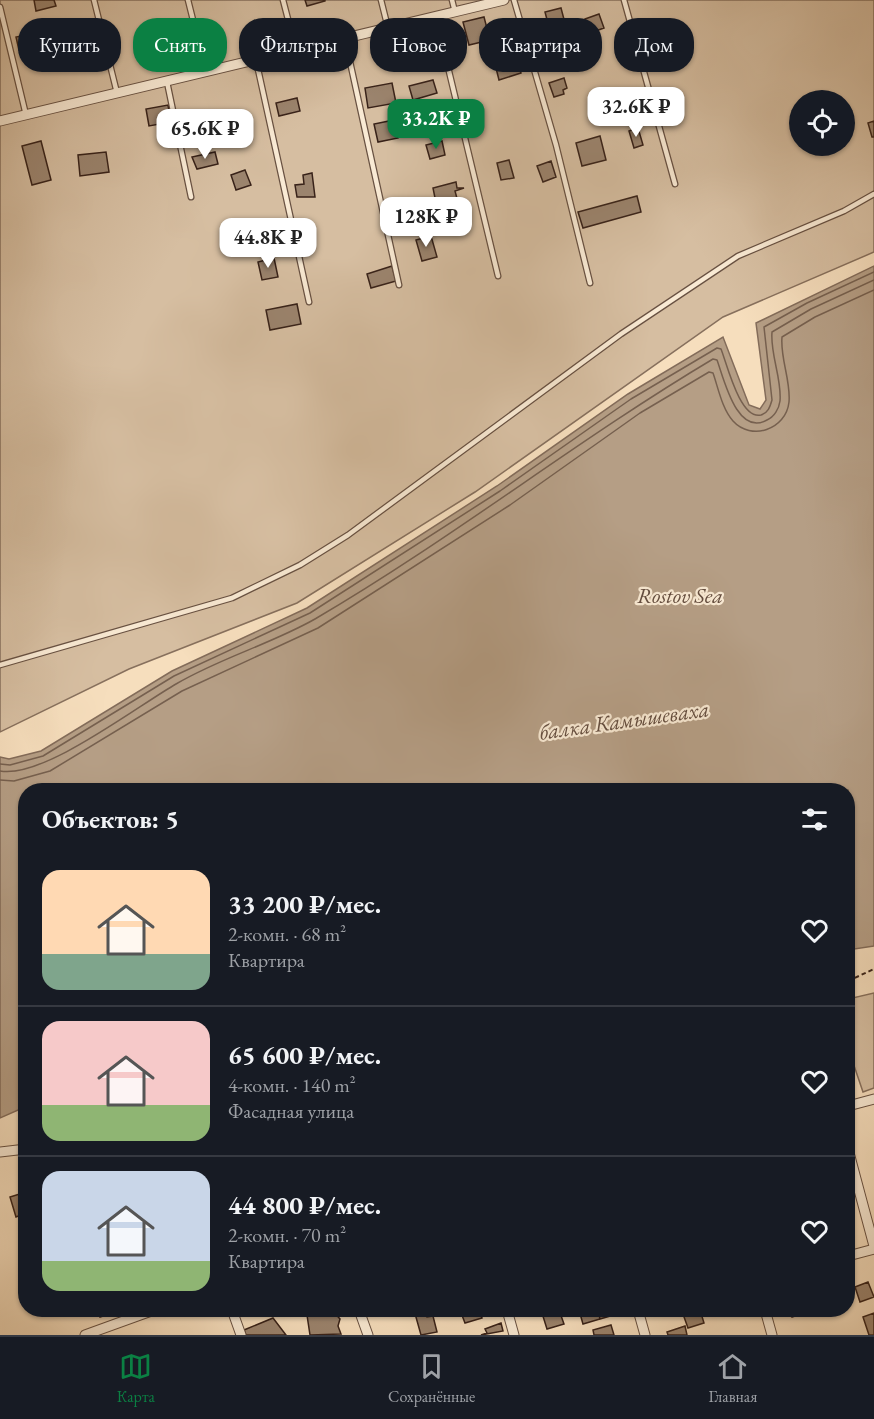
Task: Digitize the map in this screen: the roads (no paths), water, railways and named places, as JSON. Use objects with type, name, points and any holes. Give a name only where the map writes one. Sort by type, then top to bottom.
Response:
[{"type":"street","points":[[432,18],[504,0]]},
{"type":"street","points":[[0,121],[206,72]]},
{"type":"street","points":[[855,1104],[874,1099]]},
{"type":"street","points":[[0,1152],[18,1150]]},
{"type":"street","points":[[855,1175],[874,1247],[855,1254]]},
{"type":"street","points":[[85,1335],[135,1317]]},
{"type":"street","points":[[235,1317],[241,1335]]},
{"type":"street","points":[[362,1317],[368,1335]]},
{"type":"street","points":[[509,1317],[514,1335]]},
{"type":"street","points":[[640,1317],[645,1335]]},
{"type":"street","points":[[767,1317],[772,1335]]},
{"type":"lane","points":[[94,0],[117,93]]},
{"type":"lane","points":[[188,0],[192,18]]},
{"type":"lane","points":[[284,0],[288,18]]},
{"type":"lane","points":[[381,0],[386,18]]},
{"type":"lane","points":[[452,0],[455,12]]},
{"type":"lane","points":[[514,0],[556,144],[590,282]]},
{"type":"lane","points":[[624,0],[675,184]]},
{"type":"lane","points":[[0,7],[26,115]]},
{"type":"lane","points":[[436,17],[498,276]]},
{"type":"lane","points":[[259,72],[309,302]]},
{"type":"lane","points":[[352,72],[399,285]]},
{"type":"lane","points":[[166,81],[191,197]]},
{"type":"lane","points":[[0,664],[232,598],[300,565],[348,536],[621,334],[738,256],[844,211],[874,194]]},
{"type":"water","name":"Rostov Sea","points":[[874,266],[874,946],[855,949],[855,783],[18,783],[18,1110],[0,1118],[0,757],[9,759],[41,751],[172,671],[307,608],[497,486],[628,394],[723,337],[749,405],[760,409],[766,400],[756,323]]},
{"type":"water label","name":"балка Камышеваха","points":[[624,720]]}]
